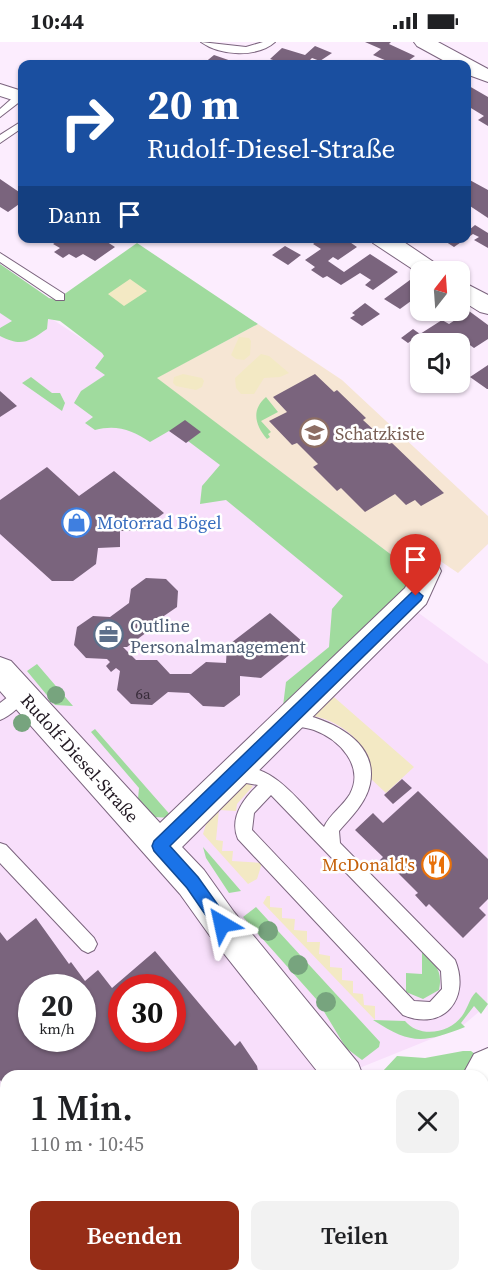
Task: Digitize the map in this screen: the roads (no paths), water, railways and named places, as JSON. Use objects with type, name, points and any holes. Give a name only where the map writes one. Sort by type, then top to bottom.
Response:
[{"type":"street","points":[[424,42],[451,60]]},
{"type":"street","points":[[459,60],[466,42]]},
{"type":"street","points":[[471,69],[488,76]]},
{"type":"street","points":[[0,90],[18,96]]},
{"type":"street","points":[[389,243],[416,261]]},
{"type":"street","points":[[470,295],[488,306]]},
{"type":"street","points":[[160,846],[416,596],[427,571]]},
{"type":"street","name":"Rudolf-Diesel-Straße","points":[[0,670],[11,703],[160,846],[192,882],[222,924],[340,1070]]},
{"type":"lane","points":[[206,42],[237,51],[253,50],[270,42]]},
{"type":"lane","points":[[18,100],[0,114],[18,122]]},
{"type":"lane","points":[[0,140],[18,127]]},
{"type":"lane","points":[[0,257],[60,297]]},
{"type":"lane","points":[[292,719],[317,723],[329,729],[349,744],[358,756],[363,770],[362,784],[356,798],[332,829],[332,845]]},
{"type":"lane","points":[[235,775],[257,776],[271,784],[449,966],[453,981],[451,993],[434,1011],[422,1012],[409,1009],[244,833],[242,819],[247,807],[271,784]]},
{"type":"lane","points":[[0,851],[88,944]]},
{"type":"place","name":"Schatzkiste","points":[[314,433]]},
{"type":"place","name":"Motorrad Bögel","points":[[76,522]]},
{"type":"place","name":"Outline Personalmanagement","points":[[109,635]]},
{"type":"place","name":"McDonald's","points":[[436,864]]}]
